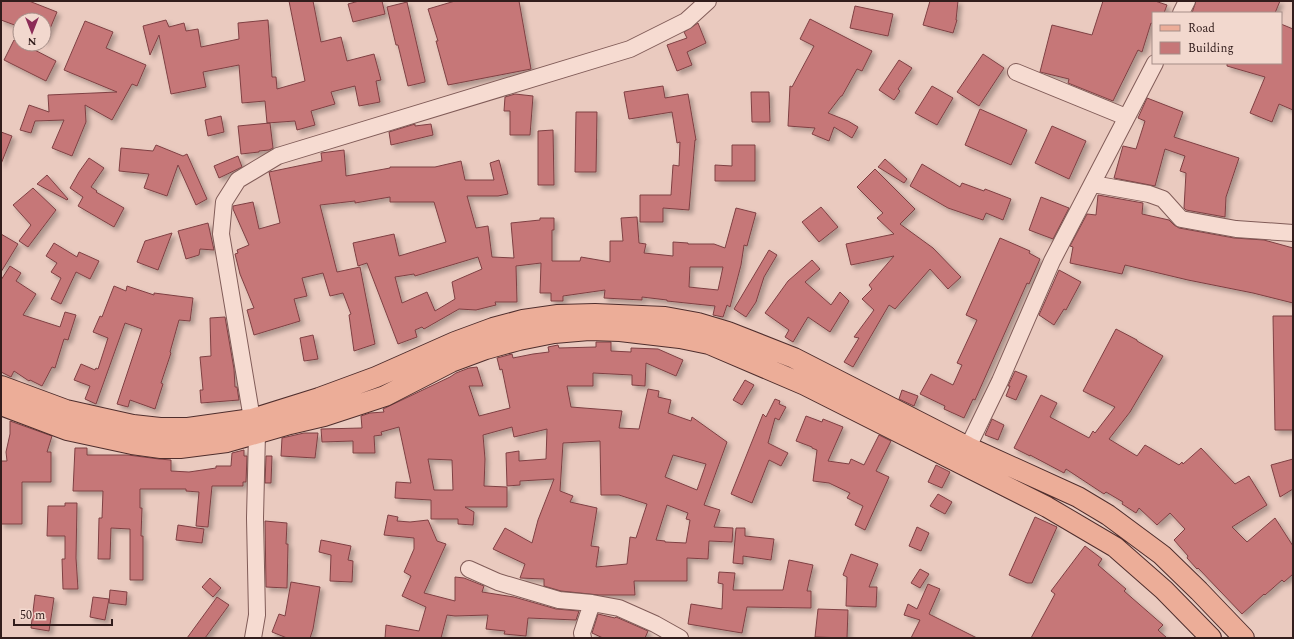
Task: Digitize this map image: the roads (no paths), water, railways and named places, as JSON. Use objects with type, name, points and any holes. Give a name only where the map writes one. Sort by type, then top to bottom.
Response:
[{"type":"main road","points":[[254,426],[319,398],[376,377],[455,342],[493,328],[523,320],[558,315],[595,314],[665,317],[698,323],[728,332],[794,358],[968,447],[1078,497],[1108,515],[1162,555],[1244,638]]},
{"type":"main road","points":[[1,405],[66,410],[134,425],[160,428],[254,426],[324,416],[385,396],[451,362],[486,348],[554,333],[589,330],[620,330],[709,344],[805,385],[1040,503],[1087,530],[1115,547],[1141,569],[1211,638]]},
{"type":"main road","points":[[1,386],[33,408]]},
{"type":"street","points":[[253,638],[257,615],[254,426],[221,234],[224,202],[238,180],[278,156],[630,49],[686,21],[708,1]]},
{"type":"street","points":[[1182,12],[1187,1]]},
{"type":"street","points":[[968,447],[1000,381],[1052,261],[1153,64]]},
{"type":"street","points":[[1016,72],[1126,117]]},
{"type":"street","points":[[1093,184],[1149,194],[1163,199],[1181,219],[1236,229],[1293,233]]},
{"type":"street","points":[[469,569],[498,582],[559,600],[592,603],[618,608],[655,624],[680,638]]},
{"type":"street","points":[[583,638],[582,632],[592,603]]}]
